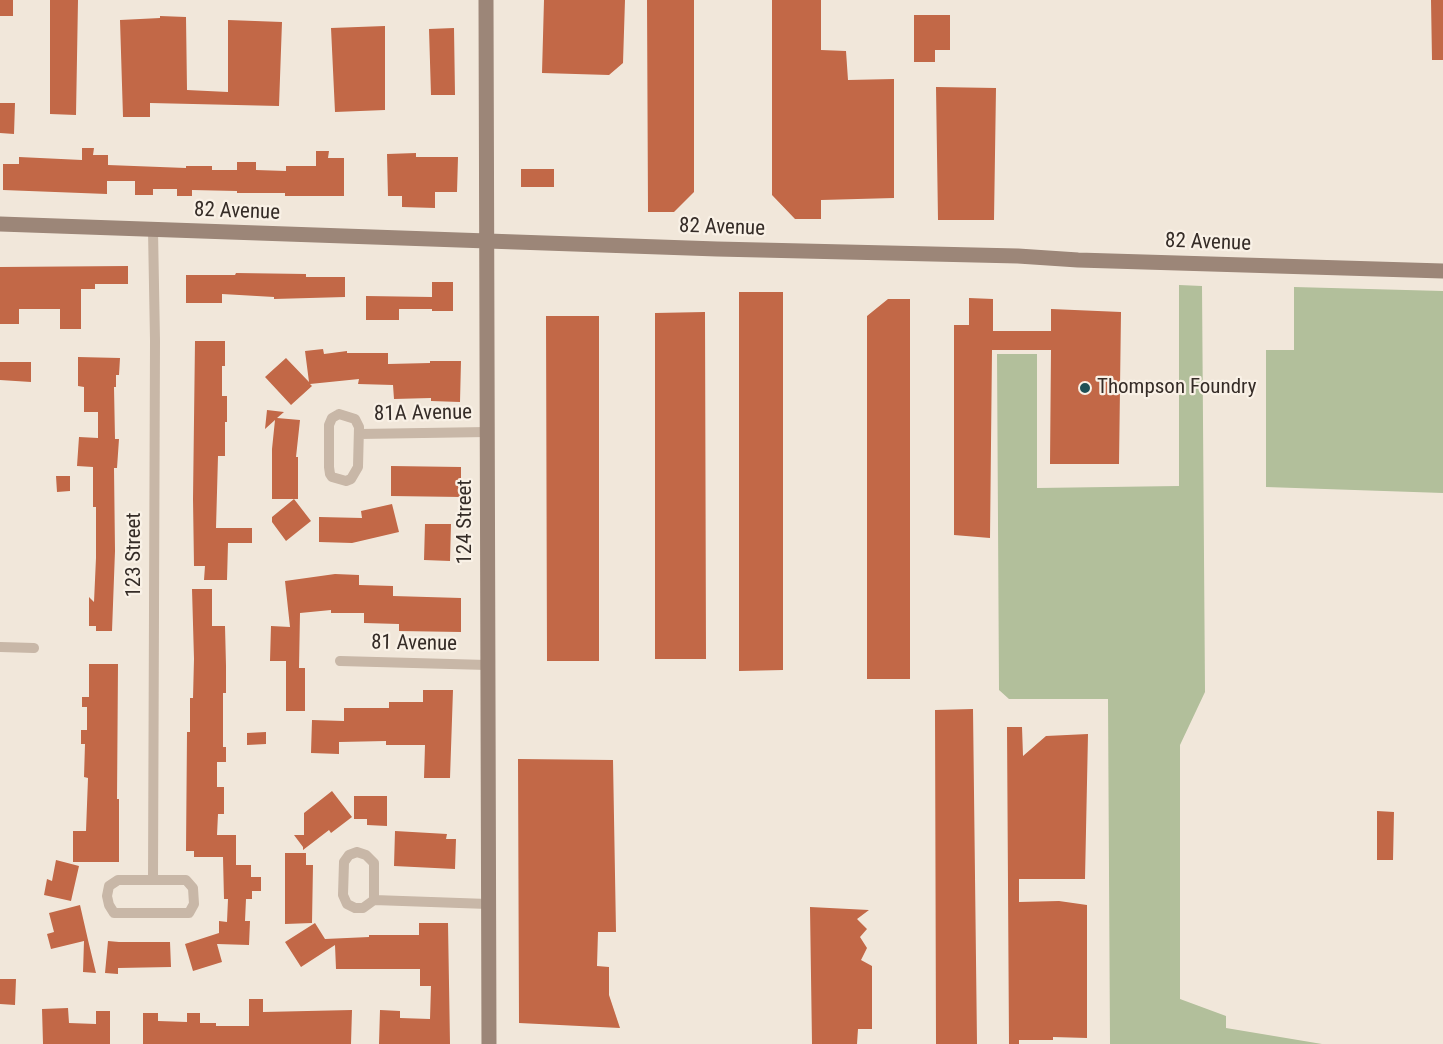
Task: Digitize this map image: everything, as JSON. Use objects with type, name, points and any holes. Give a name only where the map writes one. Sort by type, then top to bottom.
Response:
[{"type":"street","name":"124 Street","points":[[486,0],[489,1044]]},
{"type":"street","name":"82 Avenue","points":[[0,224],[486,242],[1018,256],[1078,260],[1443,271]]},
{"type":"street","name":"123 Street","points":[[153,230],[155,353],[153,880]]},
{"type":"street","name":"81A Avenue","points":[[339,414],[355,419],[359,427],[359,434],[357,471],[351,479],[342,481],[335,479],[330,474],[329,467],[329,425],[332,418],[339,414]]},
{"type":"street","name":"81A Avenue","points":[[359,434],[487,432]]},
{"type":"street","points":[[0,646],[34,648]]},
{"type":"street","name":"81 Avenue","points":[[340,661],[487,665]]},
{"type":"street","points":[[374,900],[374,863],[366,855],[352,853],[344,862],[343,867],[345,901],[352,907],[363,908],[374,900],[488,904]]},
{"type":"street","points":[[118,880],[153,880],[186,880],[193,888],[194,904],[189,912],[114,913],[107,896],[110,886],[118,880]]},
{"type":"green space","points":[[1179,285],[1202,286],[1205,692],[1180,745],[1180,999],[1226,1016],[1226,1028],[1322,1044],[1110,1044],[1108,699],[1009,699],[999,690],[997,354],[1037,354],[1037,488],[1179,486]]},
{"type":"green space","points":[[1294,287],[1443,291],[1443,493],[1266,487],[1266,350],[1294,350]]},
{"type":"building","points":[[0,0],[13,0],[13,16],[0,16]]},
{"type":"building","points":[[50,0],[78,0],[76,115],[50,114]]},
{"type":"building","points":[[544,0],[625,0],[623,63],[609,75],[542,73]]},
{"type":"building","points":[[647,0],[694,0],[694,192],[674,212],[648,212]]},
{"type":"building","points":[[772,0],[821,0],[821,50],[846,51],[848,80],[894,79],[894,198],[821,200],[821,219],[795,219],[772,195]]},
{"type":"building","points":[[1431,0],[1443,0],[1443,60],[1432,60]]},
{"type":"building","points":[[914,15],[950,15],[950,50],[935,50],[935,62],[914,62]]},
{"type":"building","points":[[160,16],[186,17],[187,90],[228,92],[228,20],[282,22],[279,106],[150,103],[150,117],[123,117],[120,20],[160,18]]},
{"type":"building","points":[[385,26],[385,110],[335,112],[331,28]]},
{"type":"building","points":[[454,28],[455,95],[431,95],[429,29]]},
{"type":"building","points":[[936,87],[996,88],[994,220],[938,220]]},
{"type":"building","points":[[0,103],[15,103],[14,134],[0,133]]},
{"type":"building","points":[[82,148],[94,148],[93,155],[108,155],[108,165],[186,168],[186,166],[212,166],[212,170],[237,170],[237,162],[256,162],[256,170],[286,171],[286,166],[316,166],[316,151],[329,151],[328,158],[344,158],[344,196],[285,196],[285,193],[192,190],[192,196],[177,196],[177,189],[153,189],[153,195],[135,195],[135,181],[107,181],[107,194],[3,190],[3,164],[19,164],[19,157],[82,160]]},
{"type":"building","points":[[416,153],[416,157],[458,157],[457,192],[435,192],[435,208],[402,207],[402,196],[388,196],[387,154]]},
{"type":"building","points":[[521,169],[554,169],[554,187],[521,187]]},
{"type":"building","points":[[128,266],[128,284],[95,284],[95,289],[81,289],[81,329],[60,329],[60,309],[19,309],[19,324],[0,324],[0,267]]},
{"type":"building","points":[[236,273],[345,277],[345,297],[274,299],[274,297],[222,294],[222,303],[186,303],[186,275],[235,275]]},
{"type":"building","points":[[432,282],[453,282],[453,311],[399,309],[399,320],[366,320],[366,296],[432,297]]},
{"type":"building","points":[[739,292],[783,292],[783,670],[739,671]]},
{"type":"building","points":[[969,298],[993,299],[993,331],[1051,331],[1051,309],[1121,312],[1119,464],[1050,464],[1051,350],[992,350],[990,538],[954,535],[954,325],[969,325]]},
{"type":"building","points":[[888,299],[910,299],[910,679],[867,679],[867,316]]},
{"type":"building","points":[[705,312],[706,659],[655,659],[655,313]]},
{"type":"building","points":[[546,316],[599,316],[599,661],[547,661]]},
{"type":"building","points":[[195,341],[225,341],[222,396],[227,396],[227,422],[225,422],[225,456],[218,456],[216,528],[252,528],[252,543],[228,543],[227,580],[204,580],[205,566],[194,566]]},
{"type":"building","points":[[323,349],[324,354],[347,351],[347,353],[388,353],[388,364],[461,361],[460,402],[431,401],[431,398],[394,399],[393,385],[358,384],[359,379],[310,384],[312,386],[291,405],[265,377],[286,358],[309,382],[305,351]]},
{"type":"building","points":[[78,357],[120,358],[119,375],[116,375],[116,387],[114,387],[115,439],[119,439],[117,468],[114,468],[115,551],[112,631],[96,631],[96,626],[89,626],[89,597],[94,602],[96,558],[93,467],[77,466],[79,437],[98,438],[98,412],[84,412],[84,387],[78,386]]},
{"type":"building","points":[[0,362],[31,362],[31,382],[0,380]]},
{"type":"building","points":[[267,410],[284,412],[277,418],[300,420],[296,457],[298,457],[298,499],[272,499],[272,449],[275,420],[265,429]]},
{"type":"building","points":[[391,466],[461,467],[461,497],[391,496]]},
{"type":"building","points":[[56,476],[70,476],[70,491],[57,492]]},
{"type":"building","points":[[294,499],[311,521],[286,541],[272,522],[272,517]]},
{"type":"building","points":[[392,504],[399,532],[352,543],[319,542],[319,517],[362,518],[361,511]]},
{"type":"building","points":[[425,524],[451,524],[450,561],[424,560]]},
{"type":"building","points":[[335,574],[359,575],[359,585],[393,586],[393,596],[461,598],[461,632],[399,631],[399,624],[364,623],[364,613],[331,613],[331,610],[300,613],[299,668],[305,668],[305,711],[286,711],[286,661],[270,661],[271,626],[290,627],[285,581]]},
{"type":"building","points":[[192,589],[212,589],[212,626],[225,626],[226,693],[223,693],[223,747],[226,747],[226,762],[217,762],[217,787],[224,787],[224,814],[218,814],[217,835],[236,835],[236,865],[251,865],[251,877],[261,877],[261,891],[252,891],[252,899],[246,899],[245,921],[250,921],[249,945],[217,944],[222,962],[193,971],[185,944],[219,933],[219,921],[227,922],[228,899],[224,899],[223,857],[194,857],[194,851],[186,851],[187,732],[190,732],[190,698],[193,698],[194,659]]},
{"type":"building","points":[[89,664],[118,664],[119,862],[73,862],[73,831],[86,831],[88,778],[84,777],[85,744],[81,744],[81,730],[87,730],[87,707],[82,707],[82,697],[89,697]]},
{"type":"building","points":[[423,690],[453,690],[450,778],[424,778],[425,745],[386,745],[386,741],[339,742],[339,754],[311,753],[312,720],[344,721],[344,708],[389,708],[389,702],[423,702]]},
{"type":"building","points":[[973,709],[977,1044],[936,1044],[935,710]]},
{"type":"building","points":[[1007,727],[1022,727],[1023,756],[1046,736],[1088,734],[1085,879],[1019,879],[1019,902],[1059,901],[1087,905],[1087,1038],[1053,1037],[1053,1040],[1019,1040],[1019,1044],[1009,1044]]},
{"type":"building","points":[[266,732],[266,744],[247,745],[247,733]]},
{"type":"building","points":[[518,759],[613,760],[616,932],[598,932],[597,966],[609,967],[609,995],[620,1028],[519,1023]]},
{"type":"building","points":[[332,791],[352,817],[331,833],[329,830],[303,850],[294,835],[304,835],[304,813]]},
{"type":"building","points":[[354,796],[387,796],[387,826],[367,825],[367,819],[354,819]]},
{"type":"building","points":[[1377,811],[1394,812],[1393,860],[1377,860]]},
{"type":"building","points":[[395,831],[447,834],[446,839],[456,839],[455,869],[394,866]]},
{"type":"building","points":[[285,853],[306,853],[306,865],[313,865],[312,923],[285,924]]},
{"type":"building","points":[[56,860],[79,866],[71,901],[44,895],[47,879],[52,881]]},
{"type":"building","points":[[80,905],[96,973],[83,972],[84,941],[51,949],[47,934],[54,932],[49,913]]},
{"type":"building","points":[[810,907],[869,910],[857,919],[867,929],[860,937],[867,948],[861,960],[872,966],[872,1029],[858,1029],[857,1044],[812,1044]]},
{"type":"building","points":[[315,923],[325,939],[369,937],[369,935],[419,935],[419,923],[448,923],[450,1044],[379,1044],[380,1010],[400,1011],[400,1018],[430,1019],[431,986],[420,986],[420,969],[336,969],[335,945],[301,967],[285,942]]},
{"type":"building","points":[[108,941],[170,942],[171,967],[118,968],[118,974],[105,973]]},
{"type":"building","points":[[0,979],[16,979],[15,1005],[0,1004]]},
{"type":"building","points":[[249,999],[263,999],[263,1012],[352,1010],[351,1044],[143,1044],[143,1013],[158,1013],[158,1021],[187,1022],[187,1013],[200,1013],[200,1023],[216,1023],[216,1026],[249,1026]]},
{"type":"building","points":[[68,1008],[69,1023],[96,1024],[96,1011],[110,1011],[110,1044],[43,1044],[42,1009]]},
{"type":"place","name":"Thompson Foundry","points":[[1085,388]]}]
